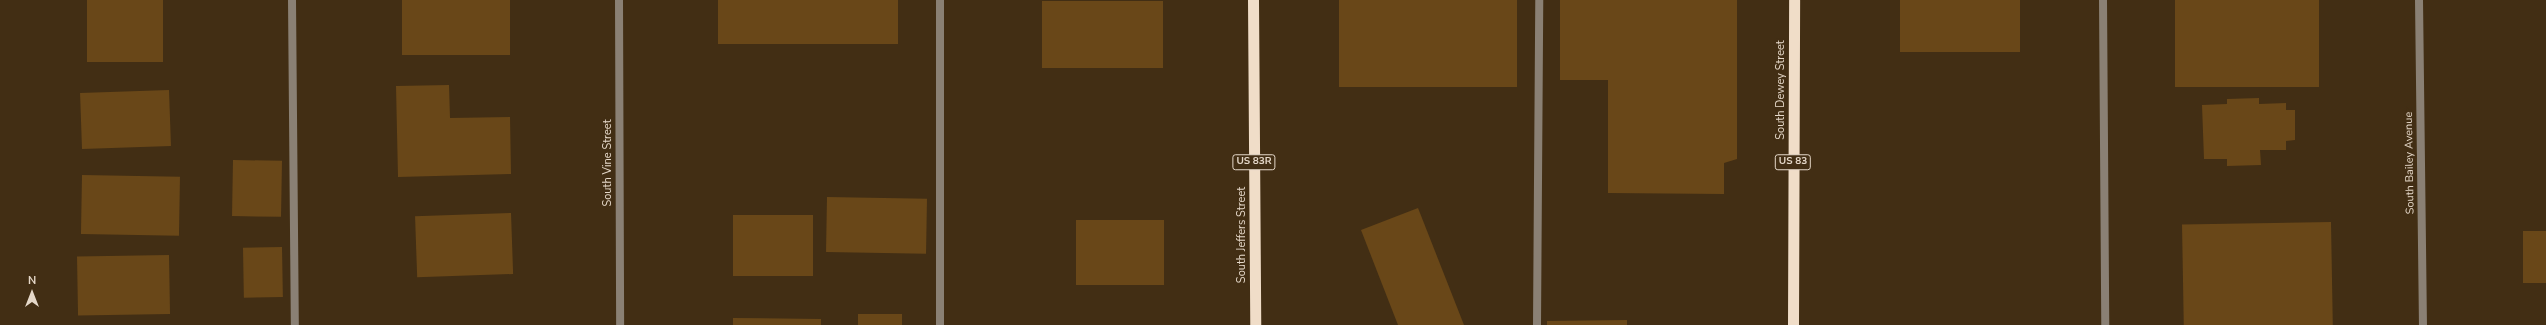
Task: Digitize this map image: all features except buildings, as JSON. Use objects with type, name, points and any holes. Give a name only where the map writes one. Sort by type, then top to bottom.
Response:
[{"type":"highway","name":"South Jeffers Street","points":[[1253,0],[1256,325]]},
{"type":"highway","name":"South Dewey Street","points":[[1793,325],[1794,0]]},
{"type":"street","points":[[292,0],[295,325]]},
{"type":"street","name":"South Vine Street","points":[[619,0],[620,325]]},
{"type":"street","points":[[940,0],[940,325]]},
{"type":"street","points":[[1537,325],[1539,0]]},
{"type":"street","points":[[2103,0],[2105,325]]},
{"type":"street","name":"South Bailey Avenue","points":[[2419,0],[2423,325]]}]
